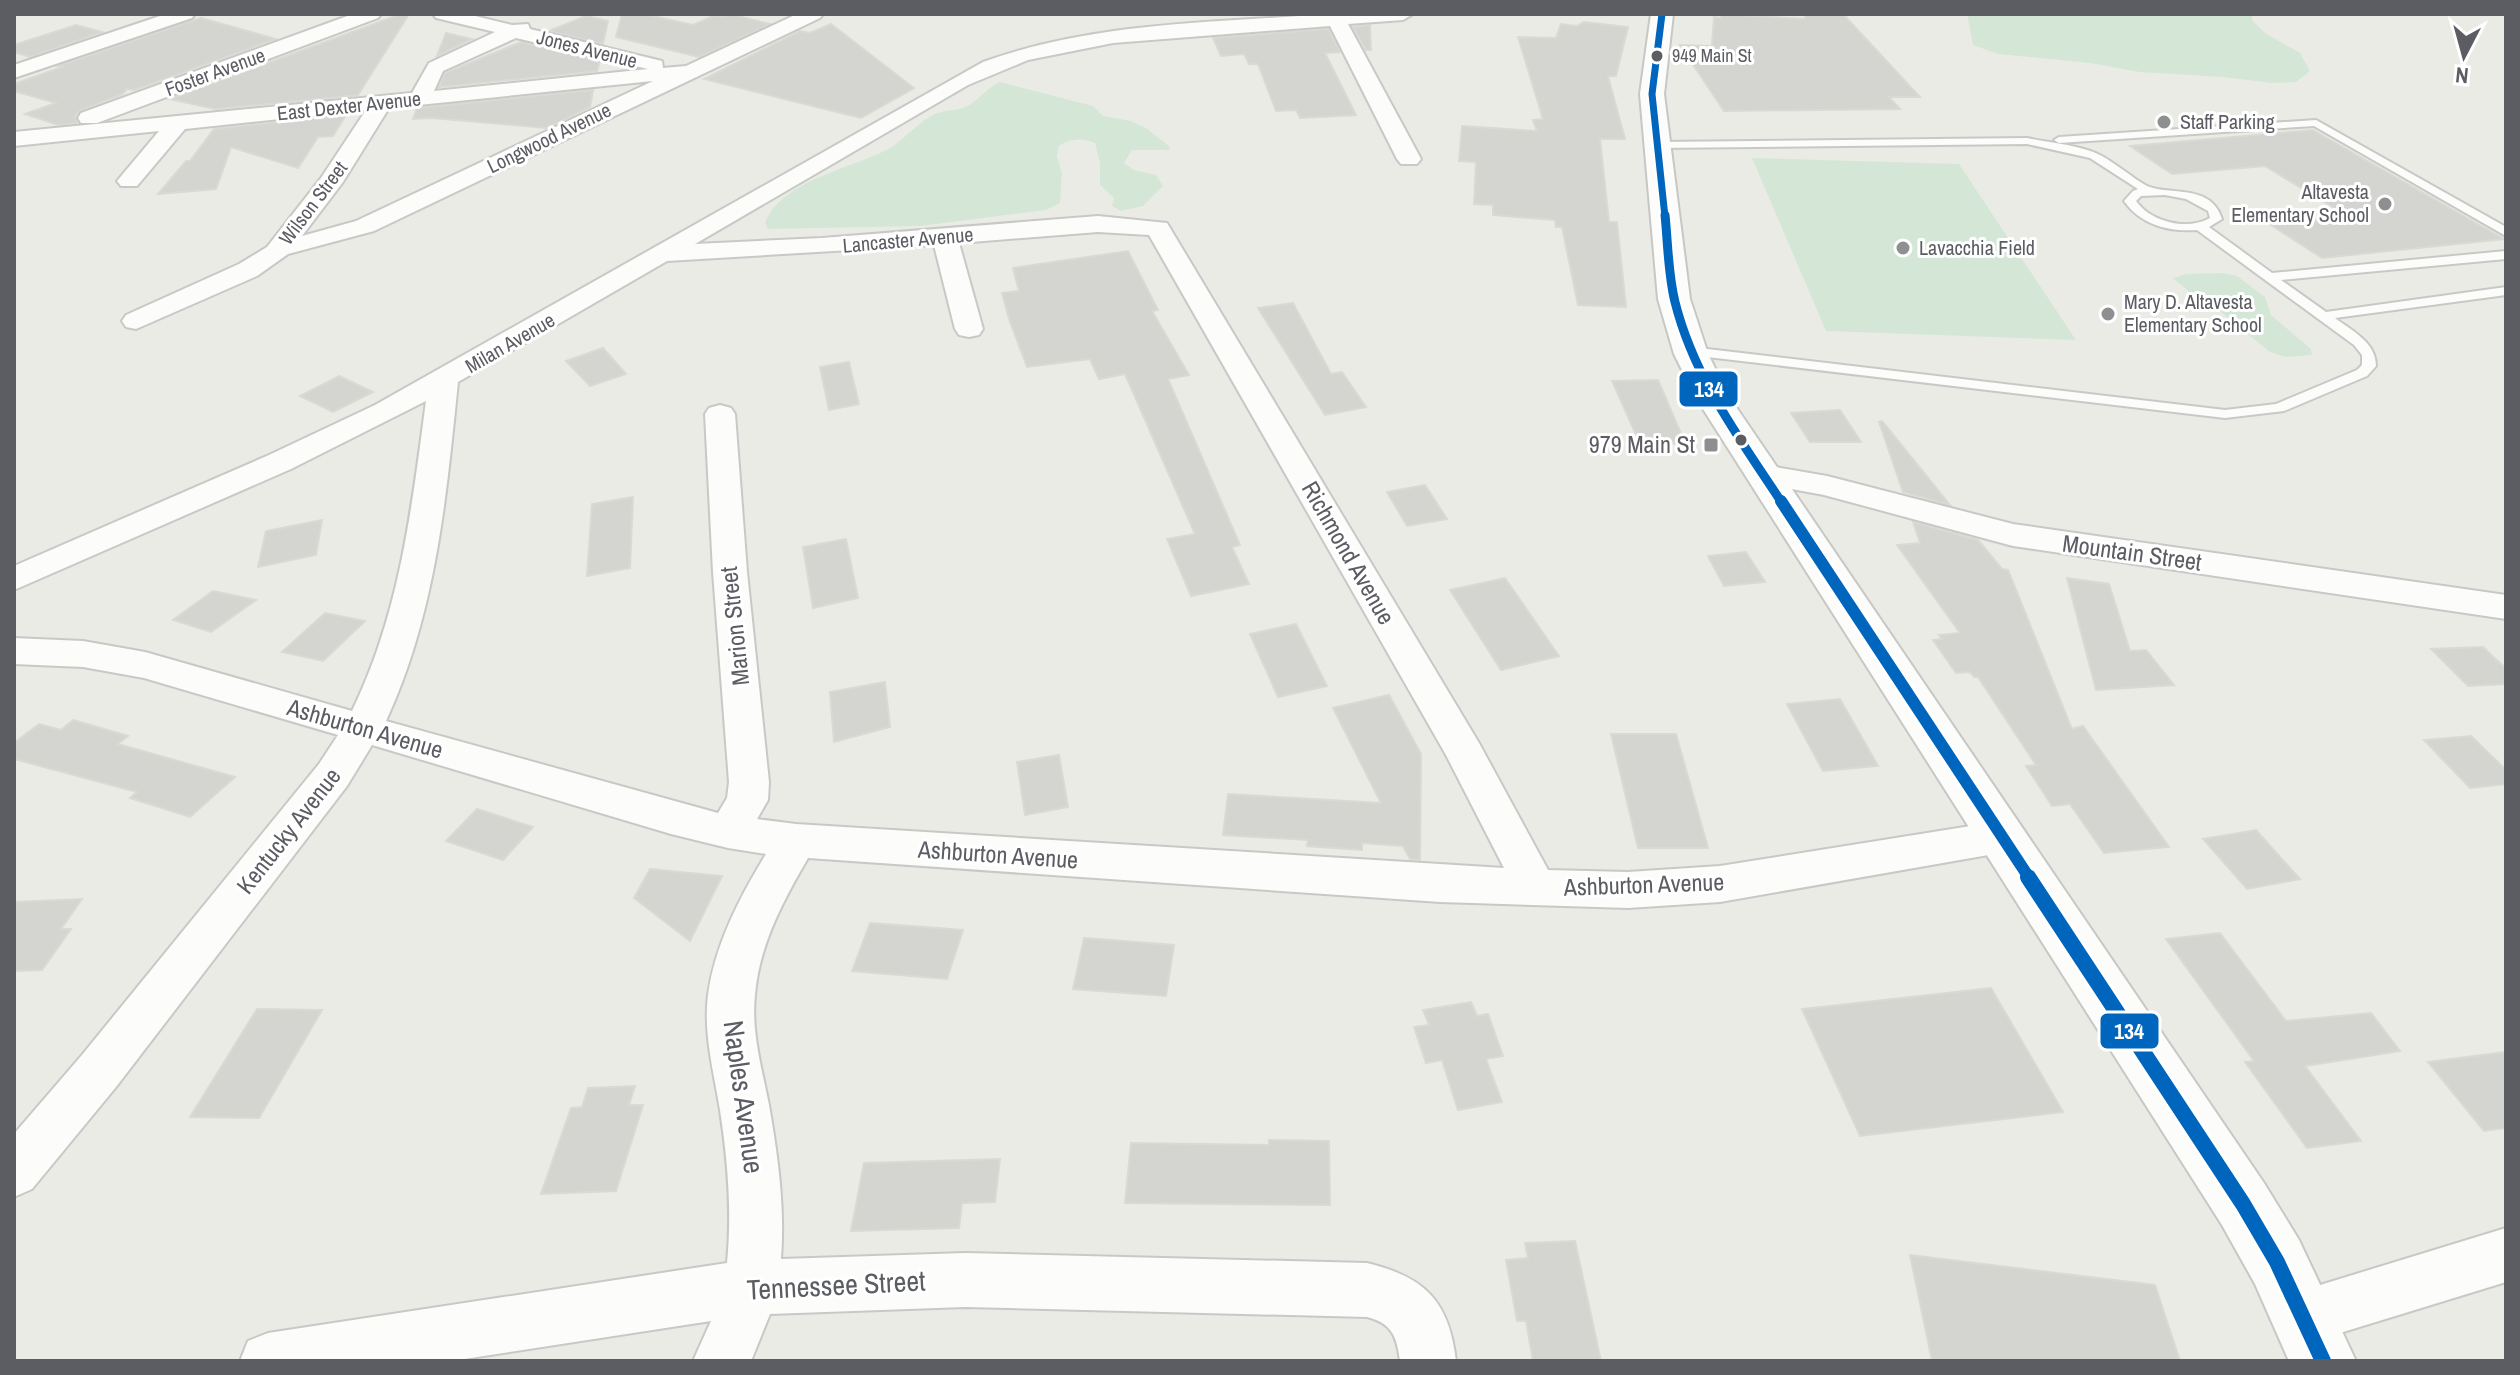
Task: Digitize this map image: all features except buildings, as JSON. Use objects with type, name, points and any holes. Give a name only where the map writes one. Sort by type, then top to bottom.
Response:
[{"type":"main road","points":[[1662,14],[1652,79],[1674,299],[1690,351],[1713,398],[2243,1204],[2314,1338]]},
{"type":"street","points":[[14,72],[185,14]]},
{"type":"street","name":"Foster Avenue","points":[[60,135],[89,118],[371,14]]},
{"type":"street","name":"Jones Avenue","points":[[443,14],[685,72]]},
{"type":"street","name":"Longwood Avenue","points":[[281,248],[365,226],[813,14]]},
{"type":"street","name":"Milan Avenue","points":[[14,579],[280,462],[443,381],[986,68],[1030,51],[1077,40],[1403,14]]},
{"type":"street","points":[[420,99],[434,69],[546,18]]},
{"type":"street","points":[[1336,19],[1409,159]]},
{"type":"street","name":"East Dexter Avenue","points":[[14,139],[685,72]]},
{"type":"street","name":"Wilson Street","points":[[136,321],[248,270],[281,248],[331,182],[382,102]]},
{"type":"street","points":[[129,181],[177,124]]},
{"type":"street","name":"Lancaster Avenue","points":[[666,253],[794,248],[1098,224],[1151,226]]},
{"type":"street","name":"Richmond Avenue","points":[[1151,226],[1162,231],[1465,753],[1536,889]]},
{"type":"street","points":[[945,237],[969,329]]},
{"type":"street","name":"Kentucky Avenue","points":[[14,1172],[99,1071],[333,775],[363,728],[405,633],[415,596],[443,381]]},
{"type":"street","name":"Marion Street","points":[[720,414],[730,572],[749,782],[747,800],[728,832]]},
{"type":"street","name":"Mountain Street","points":[[1764,475],[1813,481],[1942,520],[2013,535],[2506,607]]},
{"type":"street","name":"Ashburton Avenue","points":[[14,651],[83,654],[134,663],[597,798],[728,832],[796,841],[1536,889],[1628,890],[1720,884],[2002,838]]},
{"type":"street","name":"Naples Avenue","points":[[721,1361],[742,1321],[752,1287],[757,1196],[733,1044],[731,998],[735,970],[752,924],[796,841]]},
{"type":"street","points":[[2314,1338],[2506,1255]]},
{"type":"street","name":"Tennessee Street","points":[[268,1361],[752,1287],[965,1280],[1367,1290],[1395,1297],[1406,1305],[1424,1330],[1428,1361]]},
{"type":"lane","points":[[1658,145],[2037,142],[2316,123],[2506,232]]},
{"type":"lane","points":[[2037,142],[2094,156],[2148,191],[2180,194],[2208,205],[2216,212],[2216,219],[2199,226],[2165,223],[2137,211],[2131,204],[2131,198],[2148,191]]},
{"type":"lane","points":[[1690,351],[2199,412],[2249,414],[2279,408],[2362,373],[2369,366],[2370,358],[2365,349],[2199,226]]},
{"type":"lane","points":[[2268,277],[2506,255]]},
{"type":"lane","points":[[2322,316],[2506,291]]},
{"type":"green space","points":[[1967,14],[2252,14],[2252,20],[2265,33],[2300,53],[2310,71],[2296,82],[2272,83],[2139,72],[2090,63],[1998,54],[1973,45]]},
{"type":"green space","points":[[1000,82],[1093,106],[1103,116],[1131,121],[1146,128],[1170,150],[1132,150],[1124,163],[1134,170],[1156,175],[1163,186],[1143,206],[1121,211],[1112,206],[1114,198],[1100,185],[1100,163],[1095,143],[1076,140],[1059,146],[1057,156],[1062,173],[1060,203],[1046,210],[920,226],[768,229],[765,223],[774,208],[802,185],[890,148],[929,117],[965,107]]},
{"type":"green space","name":"Lavacchia Field","points":[[1752,158],[1959,164],[2076,340],[1826,331]]},
{"type":"green space","points":[[2186,274],[2237,276],[2265,297],[2271,315],[2311,349],[2312,355],[2286,357],[2270,352],[2173,278]]},
{"type":"transit line","name":"134","points":[[1662,14],[1652,94],[1674,299],[1691,354],[1713,398],[2243,1204],[2277,1262],[2323,1361]]},
{"type":"place","name":"949 Main St","points":[[1657,56]]},
{"type":"place","name":"Staff Parking","points":[[2164,122]]},
{"type":"place","name":"Altavesta Elementary School","points":[[2385,204]]},
{"type":"place","name":"Lavacchia Field","points":[[1903,248]]},
{"type":"place","name":"Mary D. Altavesta Elementary School","points":[[2108,314]]},
{"type":"place","name":"979 Main St","points":[[1711,445]]}]
